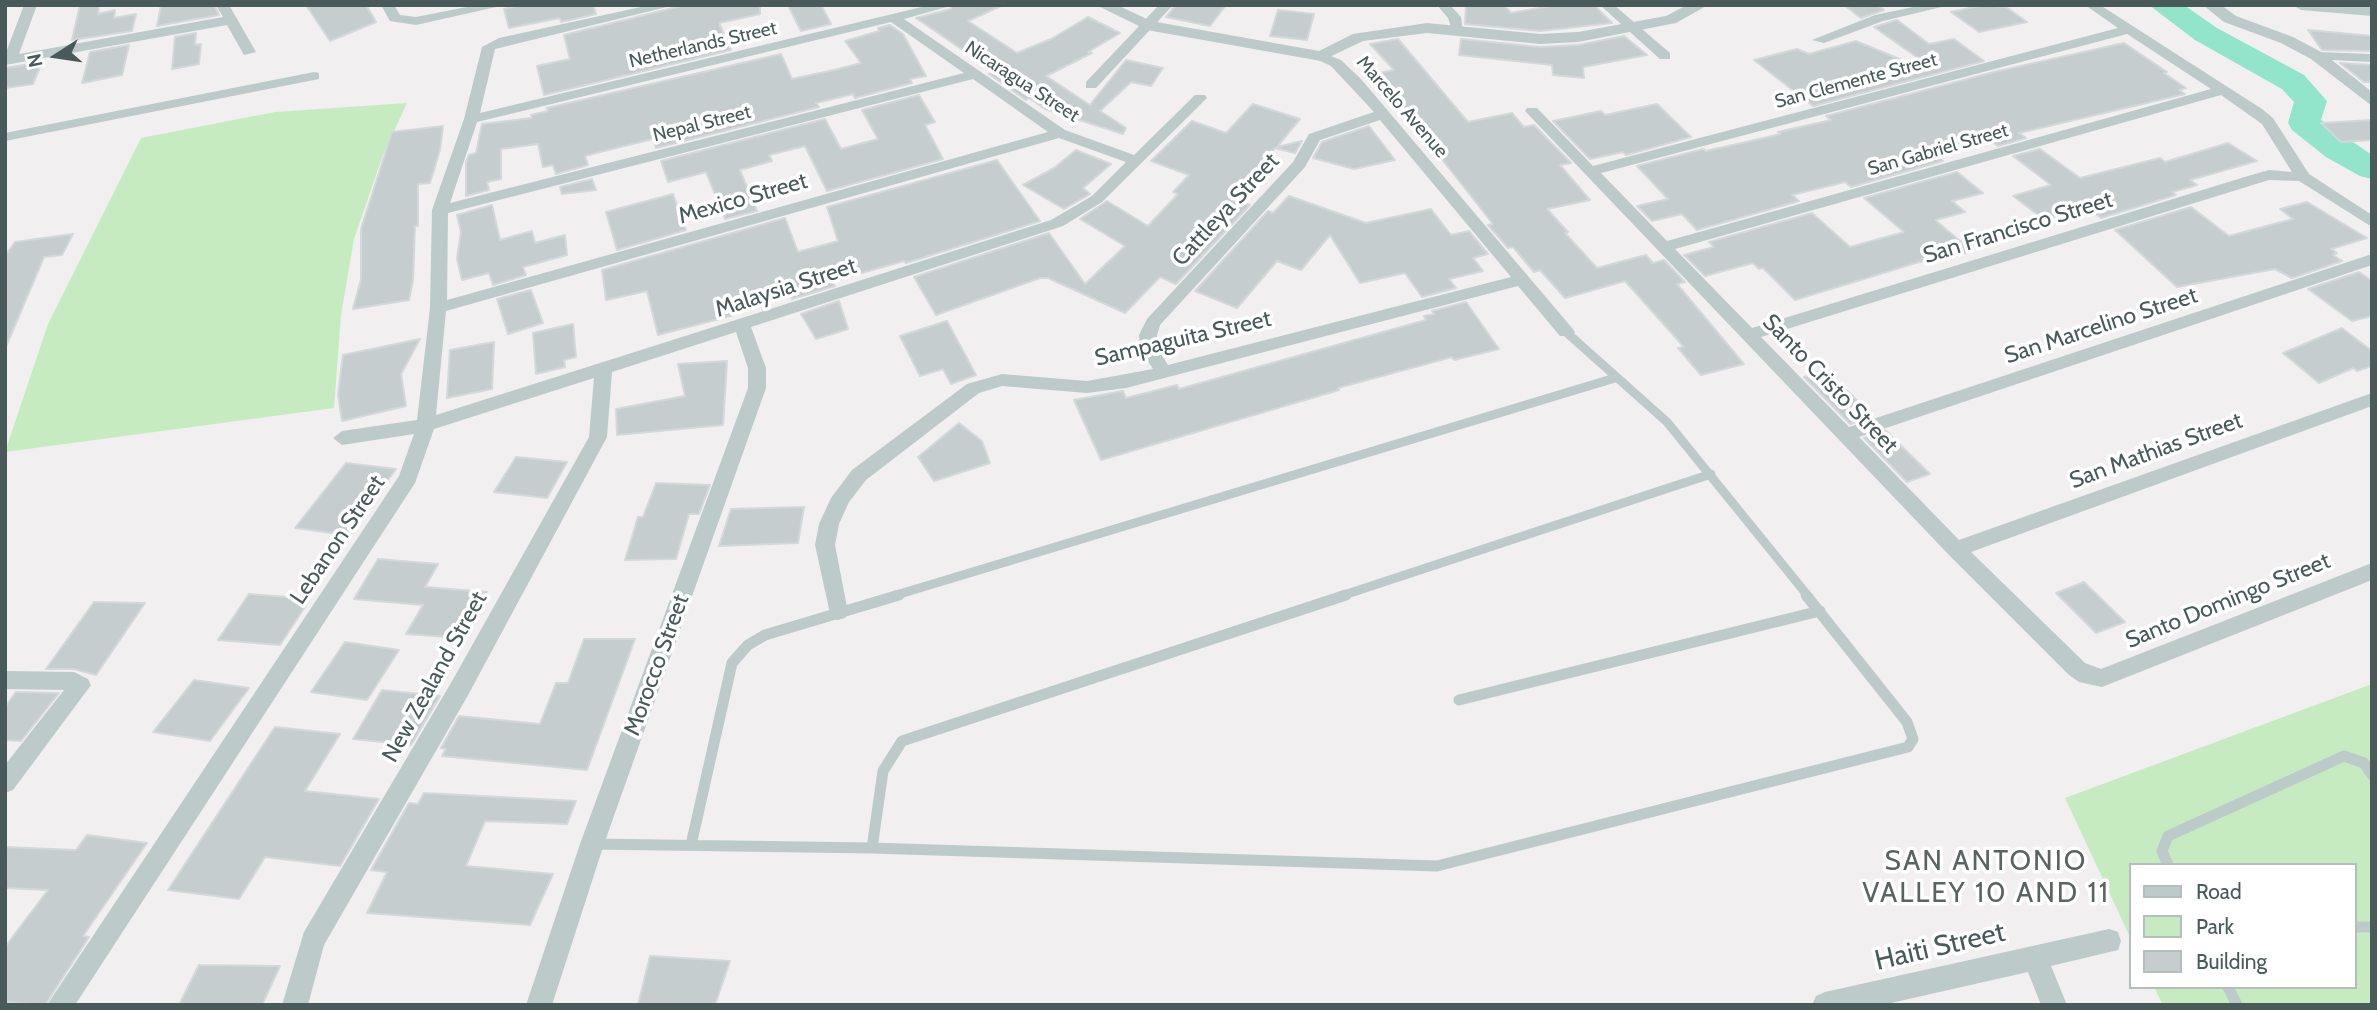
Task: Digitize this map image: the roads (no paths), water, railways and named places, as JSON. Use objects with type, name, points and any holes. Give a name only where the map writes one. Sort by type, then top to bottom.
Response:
[{"type":"street","points":[[7,61],[31,5]]},
{"type":"street","points":[[222,5],[249,52]]},
{"type":"street","points":[[387,5],[395,18],[416,21],[499,5]]},
{"type":"street","name":"Lebanon Street","points":[[60,1005],[408,478],[426,425],[438,308],[440,210],[471,119],[487,52],[496,43],[669,5]]},
{"type":"street","name":"Marcelo Avenue","points":[[1104,5],[1147,25],[1321,56],[1336,64],[1382,114],[1566,332]]},
{"type":"street","points":[[1091,85],[1167,5]]},
{"type":"street","points":[[1443,5],[1454,17],[1458,30]]},
{"type":"street","points":[[1606,5],[1665,56]]},
{"type":"street","points":[[1321,56],[1359,37],[1417,29],[1458,30],[1540,39],[1578,37],[1670,20],[1700,5]]},
{"type":"street","points":[[1819,40],[1880,18],[1944,5]]},
{"type":"street","points":[[2091,5],[2268,121],[2303,177],[2372,222]]},
{"type":"street","points":[[2211,5],[2230,19],[2287,40],[2317,56],[2372,101]]},
{"type":"street","points":[[2301,5],[2372,11]]},
{"type":"street","name":"Netherlands Street","points":[[471,119],[896,20],[943,6]]},
{"type":"street","points":[[7,61],[230,20]]},
{"type":"street","name":"Nicaragua Street","points":[[896,20],[1060,133],[1135,160]]},
{"type":"street","name":"San Clemente Street","points":[[1590,171],[2131,29]]},
{"type":"street","points":[[2317,56],[2372,58]]},
{"type":"street","name":"Nepal Street","points":[[440,210],[974,75]]},
{"type":"street","points":[[5,137],[314,76]]},
{"type":"street","name":"San Gabriel Street","points":[[1664,247],[2223,90]]},
{"type":"street","name":"Malaysia Street","points":[[342,438],[426,425],[1058,223],[1097,199],[1200,98]]},
{"type":"street","name":"Santo Cristo Street","points":[[1532,111],[1956,549],[2077,669],[2087,676],[2102,678]]},
{"type":"street","name":"Cattleya Street","points":[[1164,372],[1149,349],[1148,335],[1153,323],[1300,164],[1314,137],[1382,114]]},
{"type":"street","name":"Mexico Street","points":[[438,308],[1060,133]]},
{"type":"street","name":"San Francisco Street","points":[[1749,335],[2253,179],[2269,175],[2303,177]]},
{"type":"street","name":"San Marcelino Street","points":[[1846,435],[2372,259]]},
{"type":"street","name":"Sampaguita Street","points":[[838,611],[825,545],[829,524],[841,498],[859,475],[973,388],[1002,380],[1087,387],[1126,382],[1521,280]]},
{"type":"street","name":"Morocco Street","points":[[539,1005],[592,844],[757,388],[757,368],[742,326]]},
{"type":"street","name":"New Zealand Street","points":[[295,1005],[313,941],[459,690],[598,436],[603,369]]},
{"type":"street","name":"San Mathias Street","points":[[1956,549],[2372,399]]},
{"type":"street","name":"Santo Domingo Street","points":[[2102,678],[2372,570]]},
{"type":"street","points":[[5,680],[74,681],[80,685],[5,783]]},
{"type":"street","name":"Haiti Street","points":[[1825,1005],[2109,941]]},
{"type":"street","points":[[2035,958],[2054,1005]]},
{"type":"lane","points":[[592,844],[872,848],[1437,866],[1908,747],[1913,738],[1912,729],[1711,474],[1667,422],[1566,332]]},
{"type":"lane","points":[[691,845],[732,663],[748,645],[765,635],[1615,378]]},
{"type":"lane","points":[[872,848],[883,772],[902,741],[1711,474]]},
{"type":"lane","points":[[1459,700],[1820,611]]},
{"type":"lane","points":[[2167,863],[2162,851],[2168,836],[2344,755],[2364,763],[2372,775]]},
{"type":"lane","points":[[2229,989],[2237,1005]]},
{"type":"waterway","points":[[2164,5],[2206,34],[2293,82],[2311,101],[2304,123],[2338,150],[2372,169]]},
{"type":"district","name":"SAN ANTONIO VALLEY 10 AND 11","points":[[1986,878]]}]
